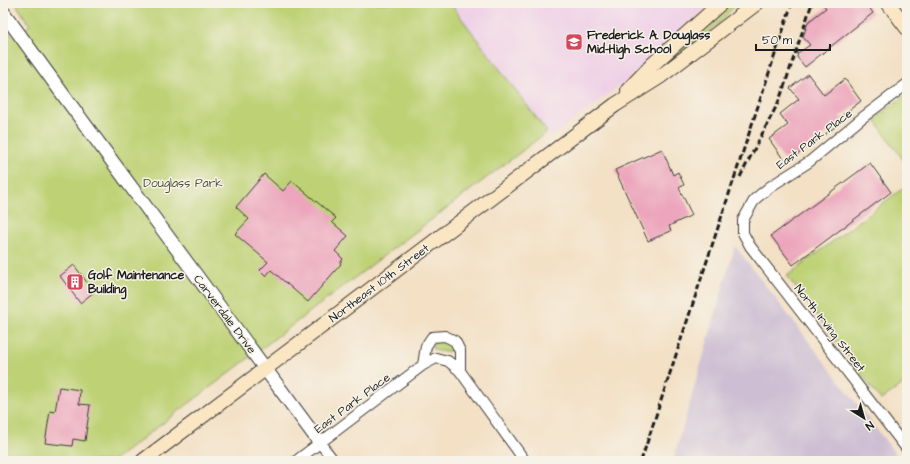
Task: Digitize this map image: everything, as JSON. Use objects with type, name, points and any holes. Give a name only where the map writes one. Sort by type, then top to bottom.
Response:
[{"type":"main road","name":"Northeast 10th Street","points":[[614,105],[652,65],[722,3]]},
{"type":"main road","name":"Northeast 10th Street","points":[[143,461],[614,105],[661,76],[757,3]]},
{"type":"main road","points":[[888,3],[907,28]]},
{"type":"street","name":"Carverdale Drive","points":[[3,12],[334,461]]},
{"type":"street","name":"East Park Place","points":[[743,220],[755,199],[771,186],[808,162],[907,84]]},
{"type":"street","name":"North Irving Street","points":[[743,220],[743,233],[750,246],[907,449]]},
{"type":"street","points":[[423,365],[426,346],[432,337],[444,336],[455,341],[460,351],[460,371]]},
{"type":"street","name":"East Park Place","points":[[296,461],[423,365],[436,358],[448,361],[460,371],[525,461]]},
{"type":"shaded area","name":"Frederick A. Douglass Mid-High School","points":[[450,3],[711,3],[626,81],[551,137]]},
{"type":"shaded area","points":[[735,246],[901,461],[673,461]]},
{"type":"green space","name":"Douglass Park","points":[[15,3],[450,3],[547,132],[113,461],[3,461],[3,22],[14,37],[30,25]]},
{"type":"green space","points":[[611,3],[649,3],[630,6]]},
{"type":"green space","points":[[730,3],[737,3],[719,23],[662,69],[659,65]]},
{"type":"green space","points":[[907,94],[907,165],[874,119]]},
{"type":"green space","points":[[907,185],[907,381],[881,400],[787,276]]},
{"type":"green space","points":[[435,341],[447,341],[454,347],[453,350],[443,352],[433,349],[432,345]]},
{"type":"building","points":[[822,3],[866,3],[873,13],[805,67],[797,57],[798,53],[810,45],[803,37],[808,22],[826,8]]},
{"type":"building","points":[[808,74],[824,95],[845,79],[861,101],[840,117],[843,121],[786,163],[769,139],[788,125],[780,114],[799,99],[790,88]]},
{"type":"building","points":[[662,149],[673,175],[678,172],[684,185],[679,188],[692,215],[669,226],[671,231],[648,241],[615,170]]},
{"type":"building","points":[[870,163],[891,192],[793,265],[771,236]]},
{"type":"building","points":[[264,174],[283,191],[292,181],[336,218],[332,222],[348,236],[335,251],[343,259],[340,263],[341,264],[308,302],[271,270],[266,276],[260,270],[268,262],[235,234],[249,219],[236,207]]},
{"type":"building","name":"Golf Maintenance Building","points":[[74,265],[94,292],[80,303],[60,276]]},
{"type":"building","points":[[59,387],[80,390],[79,404],[90,405],[85,441],[73,439],[72,446],[45,443],[50,411],[55,412]]},
{"type":"railway","points":[[641,461],[792,3]]},
{"type":"railway","points":[[740,177],[778,103],[812,3]]},
{"type":"place","name":"Frederick A. Douglass Mid-High School","points":[[574,42]]},
{"type":"place","name":"Golf Maintenance Building","points":[[75,282]]}]
